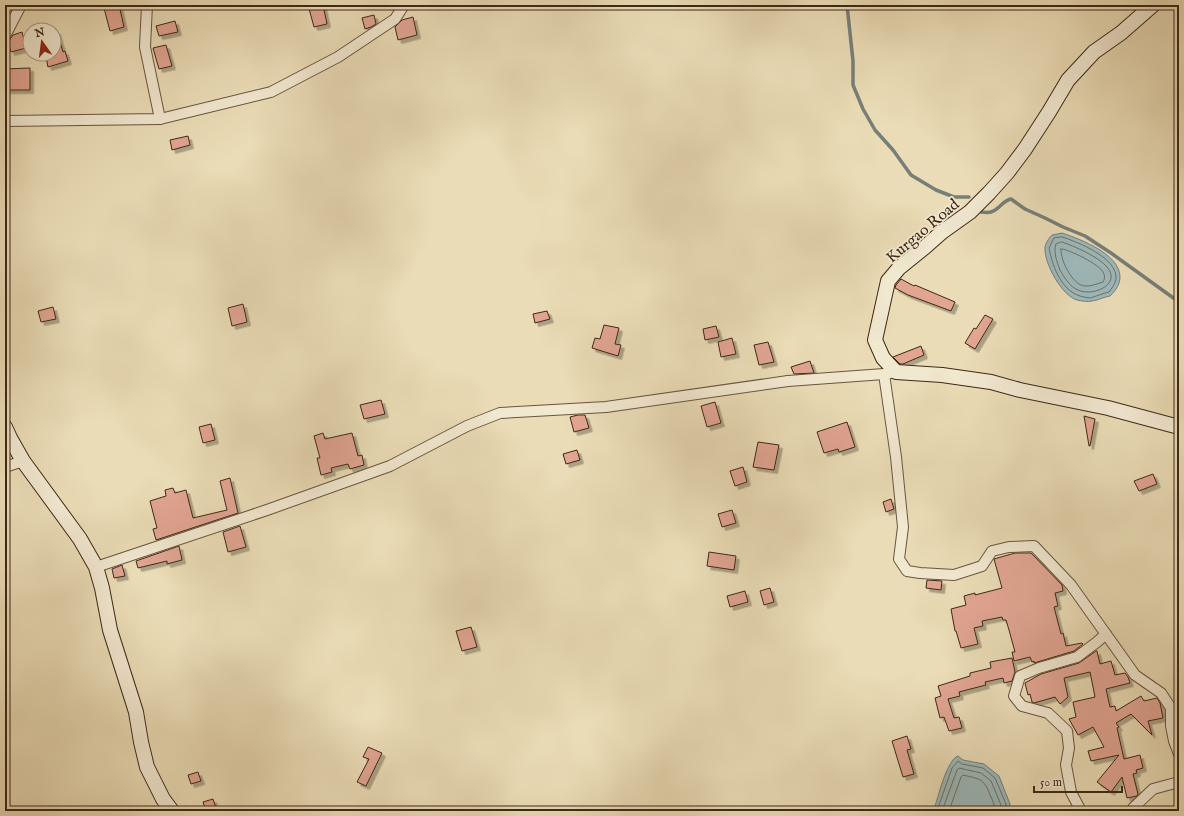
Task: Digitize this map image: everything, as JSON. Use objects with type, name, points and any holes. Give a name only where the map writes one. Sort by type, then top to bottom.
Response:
[{"type":"street","points":[[5,36],[21,5]]},
{"type":"street","points":[[148,5],[145,47],[160,119]]},
{"type":"street","points":[[5,121],[160,119],[271,92],[338,57],[395,19],[404,5]]},
{"type":"street","name":"Kurgao Road","points":[[890,373],[875,340],[888,281],[899,268],[942,232],[970,212],[989,193],[1007,173],[1025,149],[1068,80],[1094,52],[1121,33],[1153,5]]},
{"type":"street","points":[[890,373],[903,527],[899,559],[907,570],[920,573],[954,575],[982,566],[992,551],[1009,547],[1034,546],[1071,585],[1135,675],[1161,693],[1171,708],[1171,726],[1174,741],[1179,754]]},
{"type":"street","points":[[96,567],[268,510],[390,466],[467,426],[500,413],[606,407],[788,381],[890,373],[942,375],[991,382],[1020,390],[1108,408],[1179,428]]},
{"type":"street","points":[[5,427],[23,461],[80,539],[96,567],[102,588],[110,630],[136,712],[147,768],[163,799],[172,811]]},
{"type":"street","points":[[5,467],[23,461]]},
{"type":"street","points":[[1081,811],[1072,792],[1066,765],[1070,748],[1067,731],[1048,712],[1022,706],[1014,696],[1020,676],[1039,668],[1077,657],[1106,634]]},
{"type":"street","points":[[1132,811],[1133,808],[1154,789],[1179,782]]},
{"type":"water","points":[[1062,233],[1088,243],[1113,261],[1118,269],[1120,280],[1117,288],[1110,296],[1090,301],[1079,300],[1071,297],[1060,286],[1047,262],[1045,248],[1047,241],[1052,235]]},
{"type":"water","points":[[958,756],[963,760],[984,764],[999,776],[1010,804],[1009,811],[926,811],[935,806],[947,770],[950,764]]},
{"type":"building","points":[[119,5],[124,27],[110,31],[104,8]]},
{"type":"building","points":[[308,5],[323,5],[327,24],[314,27]]},
{"type":"building","points":[[374,15],[376,24],[365,29],[362,18]]},
{"type":"building","points":[[413,17],[417,35],[398,40],[395,27],[402,20]]},
{"type":"building","points":[[175,21],[178,32],[159,36],[156,26]]},
{"type":"building","points":[[22,32],[22,49],[11,52],[8,42],[13,35]]},
{"type":"building","points":[[166,45],[172,66],[159,69],[153,48]]},
{"type":"building","points":[[62,48],[63,52],[65,51],[68,61],[48,67],[47,62],[62,62]]},
{"type":"building","points":[[30,68],[30,90],[5,90],[5,69]]},
{"type":"building","points":[[188,136],[190,145],[172,150],[170,140]]},
{"type":"building","points":[[901,279],[914,286],[915,285],[955,302],[951,311],[908,295],[895,288]]},
{"type":"building","points":[[243,304],[247,322],[232,326],[228,308]]},
{"type":"building","points":[[53,307],[56,319],[41,322],[38,311]]},
{"type":"building","points":[[547,311],[550,319],[535,323],[533,314]]},
{"type":"building","points":[[985,315],[993,319],[975,349],[965,343],[974,328],[976,329]]},
{"type":"building","points":[[604,325],[619,328],[615,344],[621,345],[618,356],[592,348],[595,338],[600,339]]},
{"type":"building","points":[[716,326],[719,337],[705,340],[703,329]]},
{"type":"building","points":[[732,338],[736,354],[721,357],[718,342]]},
{"type":"building","points":[[768,342],[774,362],[759,365],[754,345]]},
{"type":"building","points":[[921,346],[924,355],[903,364],[900,364],[893,357]]},
{"type":"building","points":[[810,361],[814,373],[794,374],[791,367]]},
{"type":"building","points":[[381,400],[385,414],[364,419],[360,405]]},
{"type":"building","points":[[715,402],[721,423],[707,427],[701,406]]},
{"type":"building","points":[[585,415],[589,428],[574,432],[570,417]]},
{"type":"building","points":[[1084,416],[1095,419],[1090,446],[1089,446]]},
{"type":"building","points":[[847,422],[855,447],[839,452],[838,449],[824,453],[817,432]]},
{"type":"building","points":[[211,424],[215,440],[203,443],[199,427]]},
{"type":"building","points":[[323,433],[325,439],[352,433],[358,456],[362,455],[364,465],[350,469],[348,464],[331,468],[332,472],[321,475],[317,458],[320,458],[314,436]]},
{"type":"building","points":[[758,442],[779,445],[774,470],[753,467]]},
{"type":"building","points":[[577,450],[580,460],[566,464],[563,454]]},
{"type":"building","points":[[743,467],[747,482],[735,486],[730,471]]},
{"type":"building","points":[[1153,474],[1157,484],[1139,491],[1134,481]]},
{"type":"building","points":[[230,478],[238,513],[156,540],[153,529],[157,528],[150,501],[166,496],[165,490],[173,488],[175,493],[186,490],[193,518],[227,510],[220,481]]},
{"type":"building","points":[[891,499],[894,509],[886,512],[883,502]]},
{"type":"building","points":[[732,510],[736,523],[722,527],[718,514]]},
{"type":"building","points":[[240,526],[246,547],[228,552],[223,532]]},
{"type":"building","points":[[179,546],[182,560],[167,564],[167,561],[138,568],[136,561]]},
{"type":"building","points":[[709,552],[736,556],[734,570],[707,566]]},
{"type":"building","points":[[1015,553],[1031,553],[1062,585],[1063,591],[1055,593],[1058,606],[1054,607],[1061,634],[1063,633],[1066,646],[1083,644],[1074,651],[1034,663],[1030,657],[1014,661],[1012,652],[1015,652],[1009,630],[1006,620],[1003,620],[1002,617],[982,621],[983,626],[974,628],[978,644],[961,648],[955,631],[951,609],[966,605],[964,596],[975,593],[975,595],[1002,588],[994,559]]},
{"type":"building","points":[[122,565],[125,576],[114,578],[112,569]]},
{"type":"building","points":[[927,580],[942,581],[941,590],[926,588]]},
{"type":"building","points":[[770,588],[774,602],[764,605],[760,591]]},
{"type":"building","points":[[745,591],[748,602],[730,607],[727,596]]},
{"type":"building","points":[[471,627],[477,647],[462,651],[456,631]]},
{"type":"building","points":[[1096,651],[1100,664],[1111,661],[1115,675],[1125,673],[1130,683],[1106,689],[1110,707],[1115,706],[1116,711],[1141,696],[1144,701],[1157,698],[1160,703],[1163,718],[1148,721],[1152,735],[1131,714],[1116,723],[1119,727],[1117,728],[1124,759],[1140,755],[1143,768],[1136,770],[1137,773],[1133,774],[1138,794],[1137,796],[1127,798],[1122,777],[1111,792],[1097,782],[1119,755],[1091,761],[1088,751],[1104,747],[1093,727],[1078,735],[1069,719],[1076,717],[1073,702],[1095,697],[1090,672],[1064,678],[1068,697],[1060,704],[1055,697],[1034,703],[1032,702],[1030,694],[1028,695],[1025,683],[1041,674],[1079,663]]},
{"type":"building","points":[[1012,658],[1015,672],[1012,681],[1004,683],[1003,678],[985,682],[986,685],[959,692],[960,696],[948,699],[954,718],[959,717],[962,728],[949,731],[944,717],[940,718],[935,698],[941,696],[938,686],[970,676],[970,673],[991,668],[990,662]]},
{"type":"building","points":[[907,736],[911,749],[907,750],[914,774],[903,777],[892,741]]},
{"type":"building","points":[[368,747],[382,753],[366,786],[357,782],[369,759],[363,757]]},
{"type":"building","points":[[198,772],[201,781],[191,784],[188,775]]},
{"type":"building","points":[[213,799],[217,811],[206,811],[203,802]]},
{"type":"waterway","points":[[847,5],[853,61],[853,85],[863,109],[875,130],[893,150],[911,175],[936,190],[954,197],[969,197]]},
{"type":"waterway","points":[[981,212],[991,212],[997,209],[1005,201],[1011,199],[1025,209],[1085,236],[1179,302]]}]
